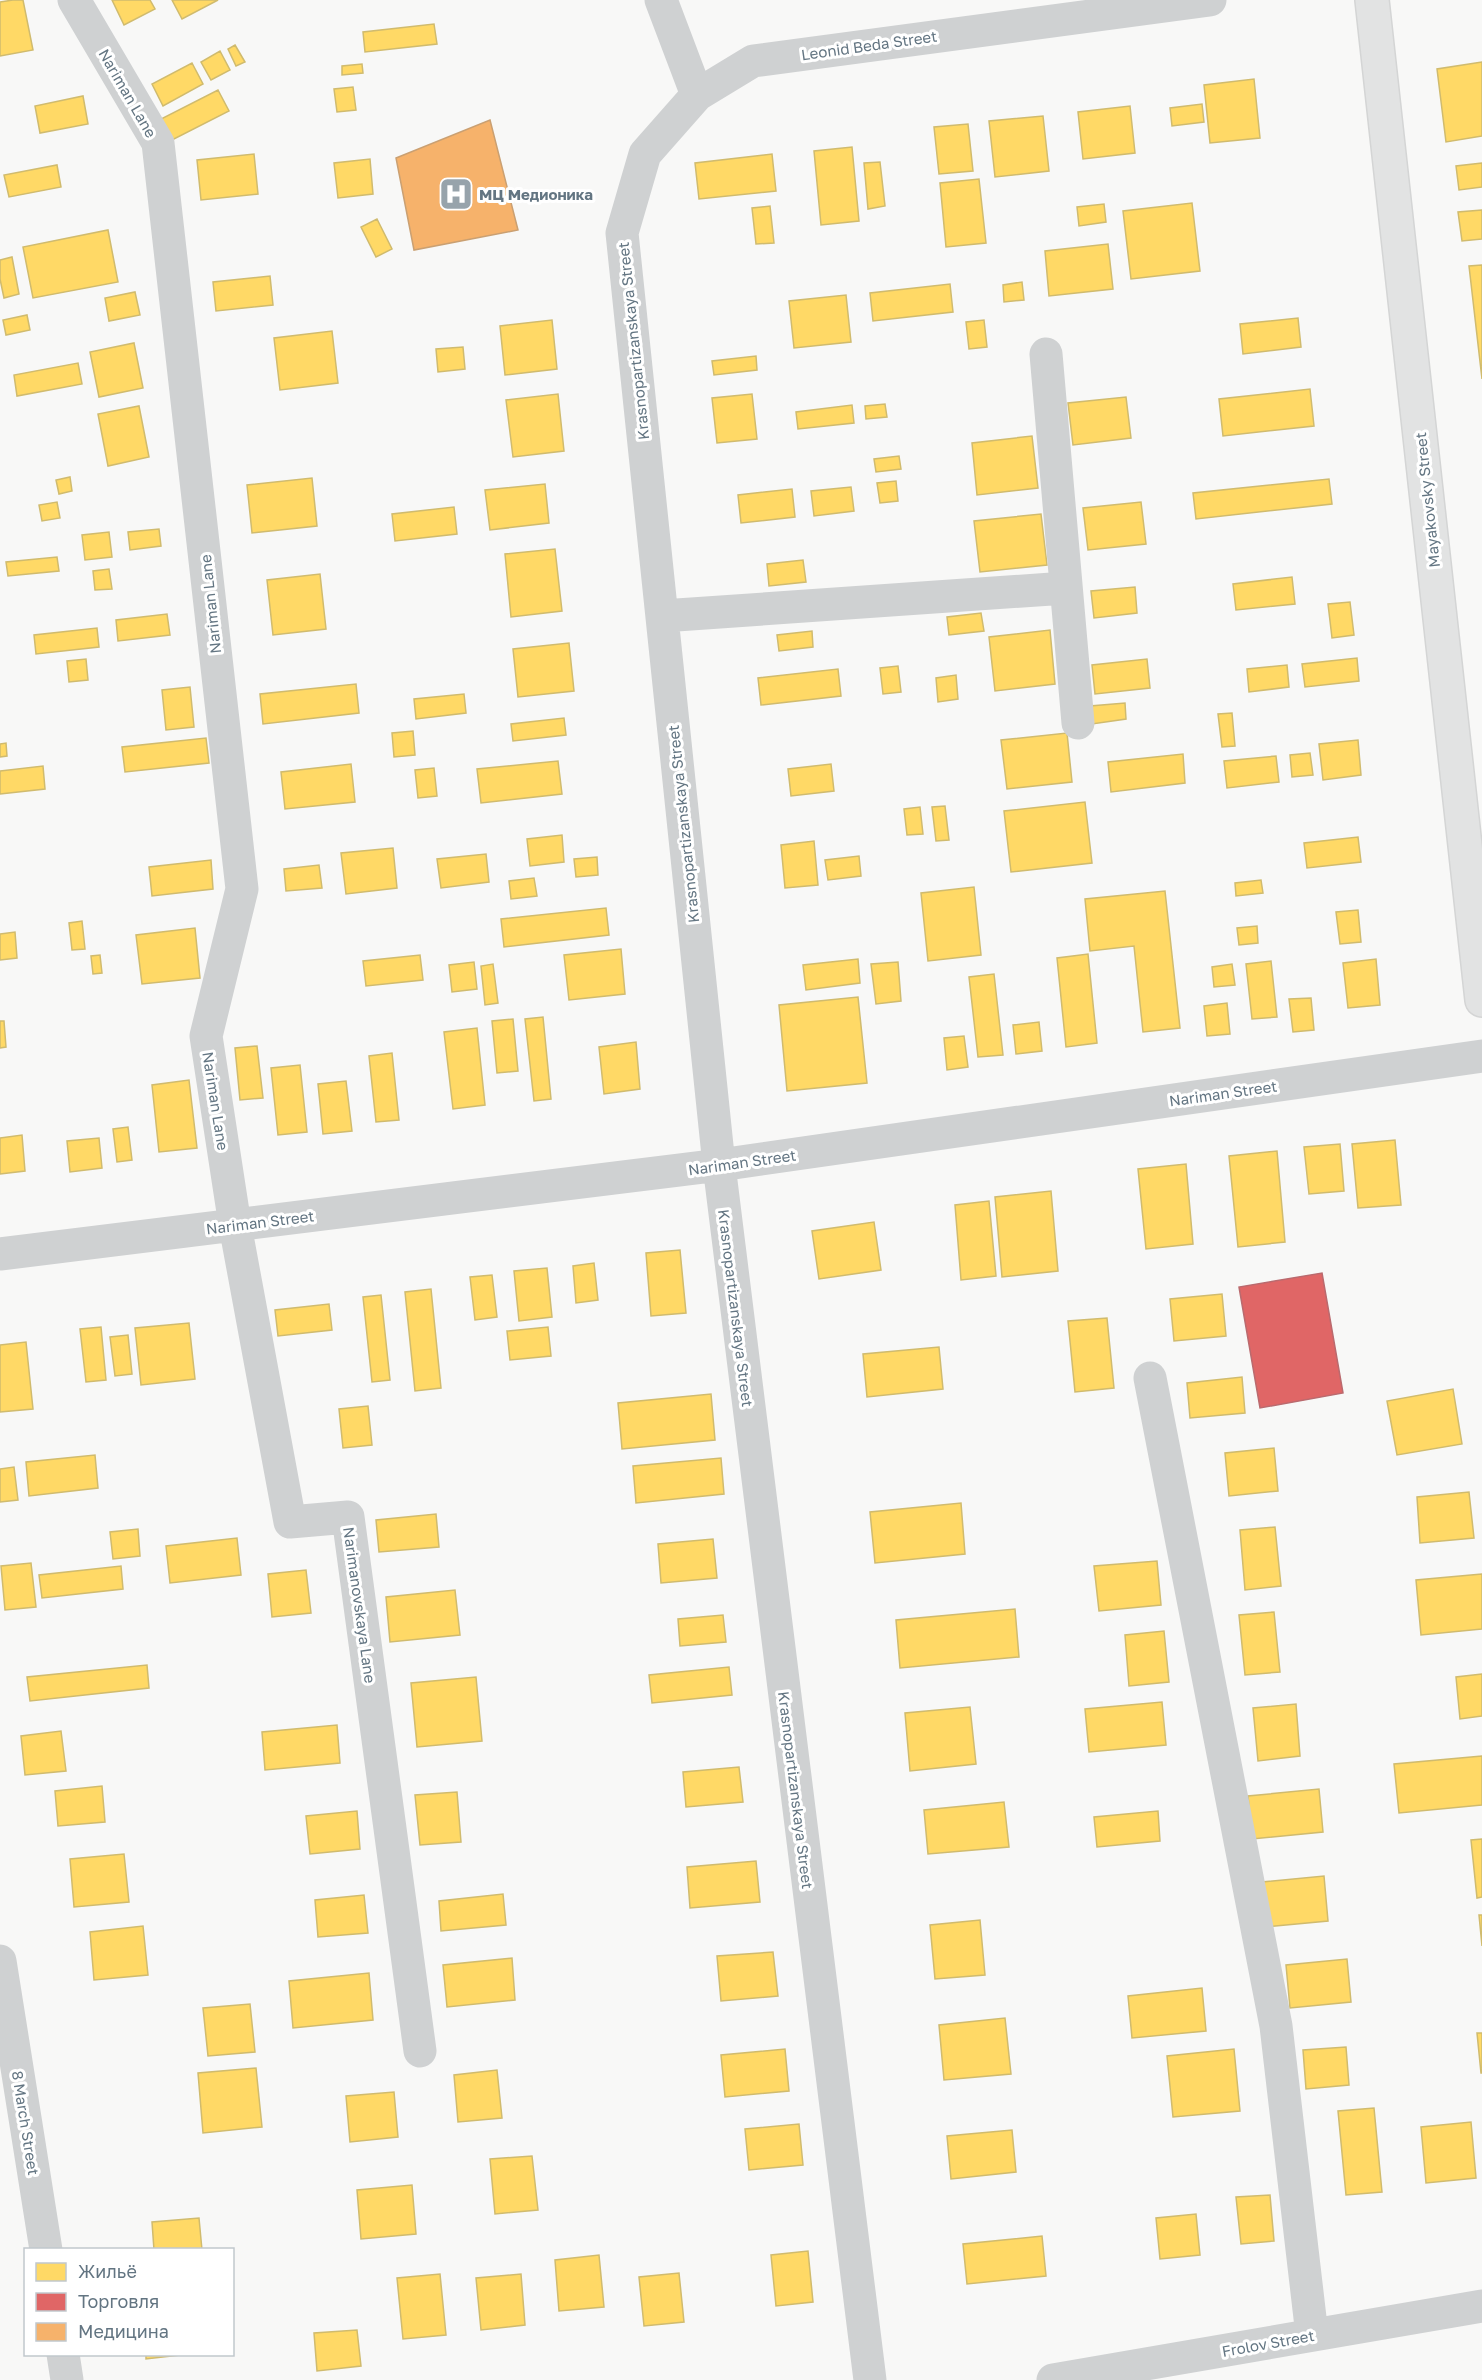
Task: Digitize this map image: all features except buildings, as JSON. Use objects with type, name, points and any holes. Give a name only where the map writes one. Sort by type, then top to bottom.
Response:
[{"type":"main road","name":"Mayakovsky Street","points":[[1372,0],[1482,1000]]},
{"type":"street","name":"Nariman Lane","points":[[74,0],[158,143],[242,889],[206,1036],[235,1225]]},
{"type":"street","points":[[662,0],[697,95]]},
{"type":"street","name":"Leonid Beda Street","points":[[622,233],[645,154],[697,95],[753,61],[1210,0]]},
{"type":"street","name":"Krasnopartizanskaya Street","points":[[622,233],[719,1166],[870,2380]]},
{"type":"street","points":[[1046,354],[1078,723]]},
{"type":"street","points":[[662,616],[1066,588]]},
{"type":"street","name":"Nariman Street","points":[[0,1254],[719,1166],[1482,1056]]},
{"type":"street","name":"Narimanovskaya Lane","points":[[235,1225],[290,1522],[348,1517],[420,2051]]},
{"type":"street","points":[[1150,1378],[1276,2026],[1312,2335]]},
{"type":"street","name":"8 March Street","points":[[0,1961],[46,2248]]},
{"type":"street","name":"Frolov Street","points":[[1053,2380],[1482,2306]]},
{"type":"street","points":[[63,2356],[67,2380]]},
{"type":"place","name":"МЦ Медионика","points":[[456,194]]}]
